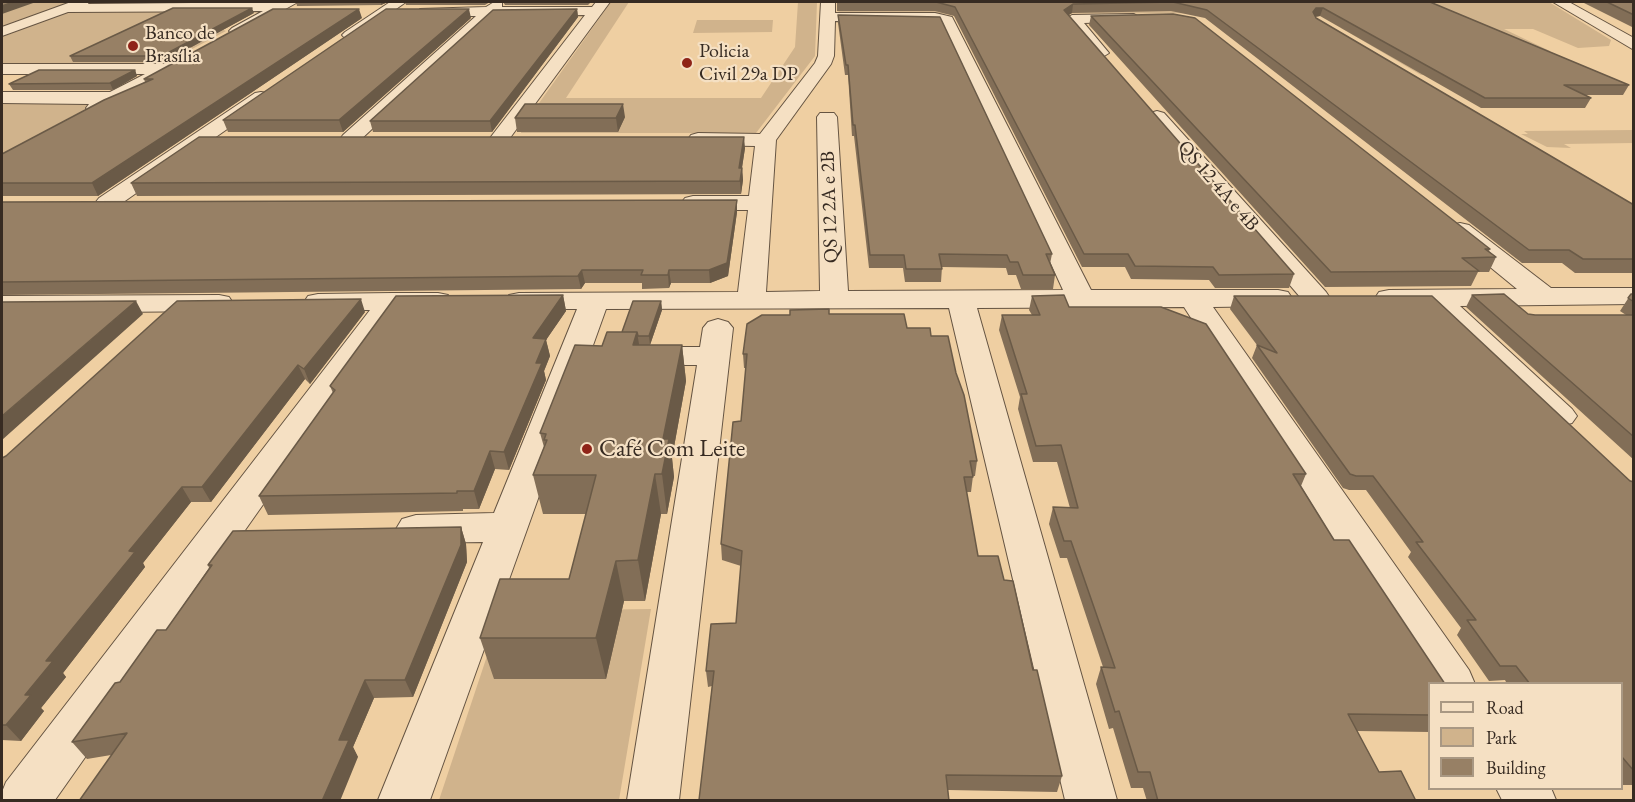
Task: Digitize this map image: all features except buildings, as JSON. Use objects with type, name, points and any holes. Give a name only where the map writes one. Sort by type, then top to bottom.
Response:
[{"type":"street","points":[[2,32],[82,2]]},
{"type":"street","points":[[1560,2],[1634,45]]},
{"type":"street","points":[[828,8],[927,3]]},
{"type":"street","points":[[362,12],[391,7],[600,6]]},
{"type":"street","points":[[501,138],[600,6]]},
{"type":"street","points":[[335,46],[391,7]]},
{"type":"street","points":[[350,139],[496,7]]},
{"type":"street","points":[[64,8],[287,8]]},
{"type":"street","points":[[222,39],[287,8]]},
{"type":"street","points":[[751,298],[766,140],[823,64],[826,56],[828,8]]},
{"type":"street","points":[[828,8],[947,20],[1081,299]]},
{"type":"street","points":[[1115,70],[1072,20],[1075,18],[1150,18]]},
{"type":"street","points":[[83,115],[195,54]]},
{"type":"street","points":[[2,69],[167,69]]},
{"type":"street","points":[[21,98],[78,69]]},
{"type":"street","points":[[107,203],[277,86]]},
{"type":"street","points":[[2,98],[114,98]]},
{"type":"street","name":"QS 12 4A e 4B","points":[[1144,103],[1340,298]]},
{"type":"street","name":"QS 12 2A e 2B","points":[[827,117],[834,298]]},
{"type":"street","points":[[477,138],[524,138]]},
{"type":"street","points":[[327,139],[385,139]]},
{"type":"street","points":[[674,139],[766,140]]},
{"type":"street","points":[[199,140],[234,140]]},
{"type":"street","points":[[83,203],[142,203]]},
{"type":"street","points":[[665,203],[760,203]]},
{"type":"street","points":[[1443,217],[1545,297]]},
{"type":"street","points":[[289,302],[751,298],[961,300],[1634,296]]},
{"type":"street","points":[[1435,298],[1582,436]]},
{"type":"street","points":[[1193,299],[1451,682]]},
{"type":"street","points":[[404,801],[595,300]]},
{"type":"street","points":[[961,300],[1091,801]]},
{"type":"street","points":[[24,801],[392,301]]},
{"type":"street","points":[[2,305],[244,303]]},
{"type":"street","points":[[141,335],[175,304]]},
{"type":"street","points":[[573,357],[717,342],[653,801]]},
{"type":"street","points":[[377,530],[508,527]]},
{"type":"street","points":[[222,532],[270,531]]},
{"type":"green space","points":[[2,2],[73,2],[2,29]]},
{"type":"green space","points":[[611,2],[629,2],[566,98],[761,98],[795,47],[798,2],[817,2],[815,56],[756,133],[521,133],[522,127]]},
{"type":"green space","points":[[1549,2],[1611,40],[1609,46],[1578,48],[1533,29],[1504,29],[1550,51],[1532,51],[1442,75],[1421,75],[1341,28],[1343,13],[845,14],[837,11],[839,8]]},
{"type":"green space","points":[[177,11],[226,31],[162,65],[2,66],[2,37],[67,12]]},
{"type":"green space","points":[[697,20],[773,20],[772,32],[693,33]]},
{"type":"green space","points":[[2,100],[85,100],[93,105],[2,154]]},
{"type":"green space","points":[[1633,130],[1633,143],[1564,144],[1571,148],[1547,147],[1521,134],[1528,134],[1524,131]]},
{"type":"green space","points":[[651,609],[619,800],[439,800],[502,611]]},
{"type":"place","name":"Banco de Brasília","points":[[133,46]]},
{"type":"place","name":"Policia Civil 29a DP","points":[[687,63]]},
{"type":"place","name":"Café Com Leite","points":[[587,449]]}]
